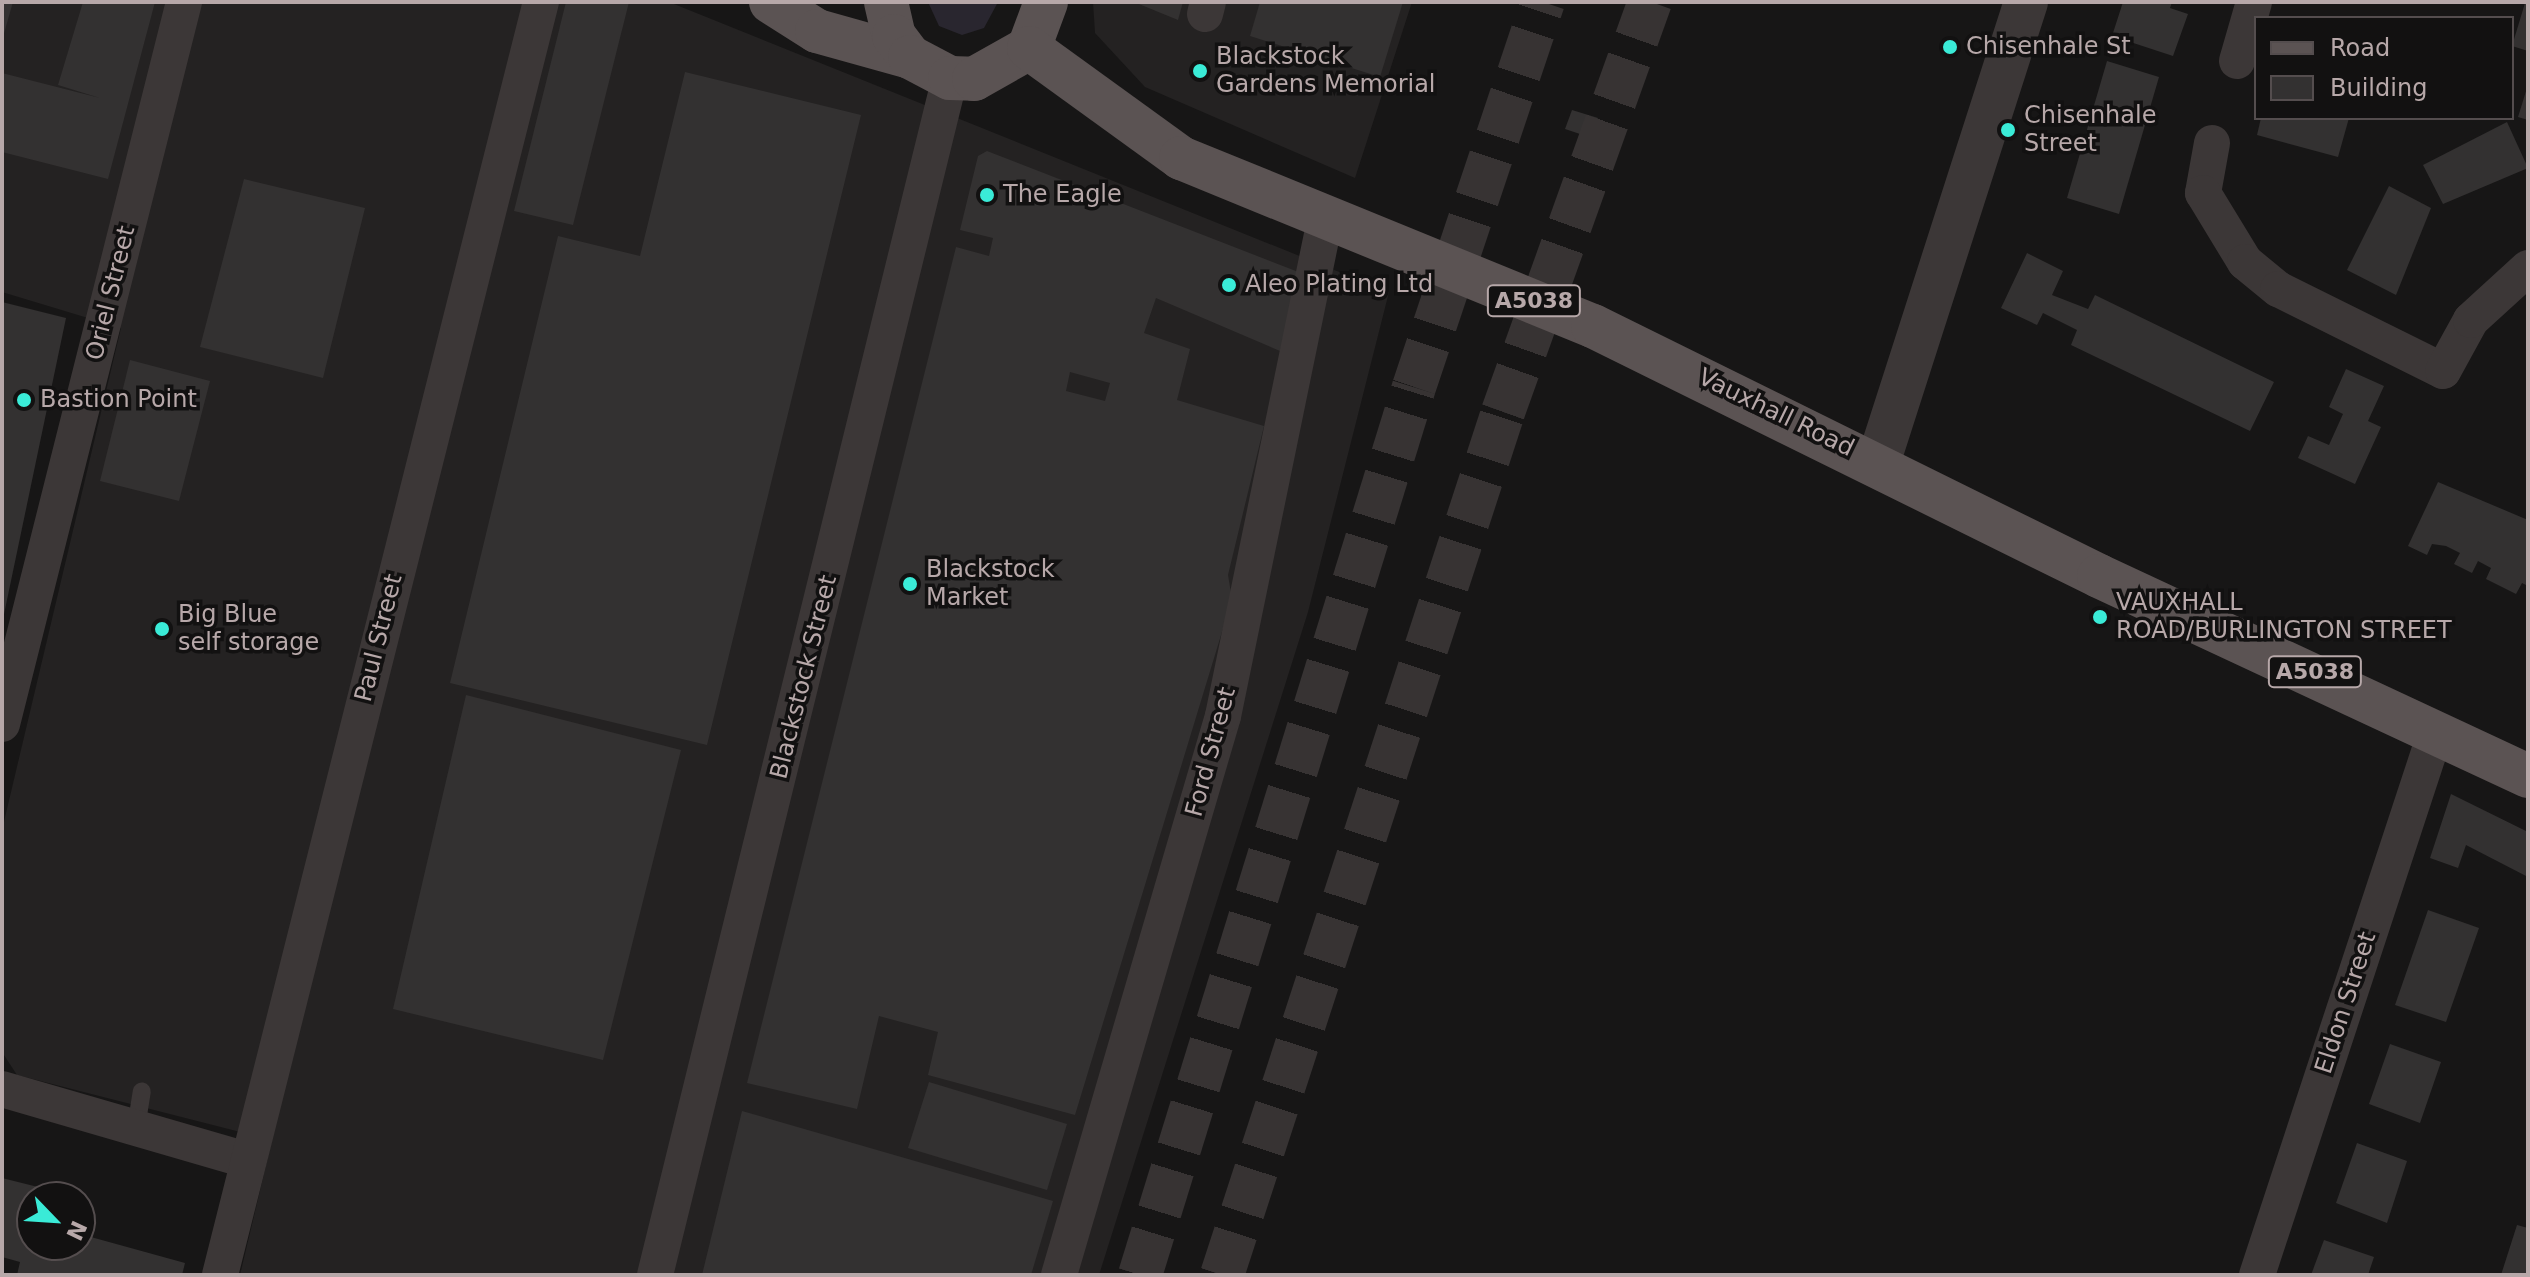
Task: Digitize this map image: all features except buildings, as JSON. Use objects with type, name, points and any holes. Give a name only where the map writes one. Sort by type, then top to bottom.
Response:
[{"type":"main road","points":[[771,2],[817,31],[910,57],[950,78],[995,73],[1029,48],[1046,2]]},
{"type":"main road","points":[[886,2],[894,36],[910,57]]},
{"type":"main road","name":"Vauxhall Road","points":[[1029,48],[1169,151],[1325,220],[1593,326],[1878,463],[2099,576],[2528,776]]},
{"type":"street","name":"Oriel Street","points":[[2,724],[184,2]]},
{"type":"street","name":"Paul Street","points":[[220,1275],[246,1160],[541,2]]},
{"type":"street","points":[[1878,463],[2026,2]]},
{"type":"street","points":[[2237,61],[2254,22]]},
{"type":"street","name":"Blackstock Street","points":[[655,1275],[950,78]]},
{"type":"street","points":[[2212,143],[2203,193],[2245,262],[2278,289],[2443,371],[2471,320],[2528,268]]},
{"type":"street","name":"Ford Street","points":[[1059,1275],[1223,716],[1325,220]]},
{"type":"street","name":"Eldon Street","points":[[2257,1275],[2436,731]]},
{"type":"street","points":[[2,1089],[246,1160]]},
{"type":"lane","points":[[136,1128],[142,1091]]},
{"type":"shaded area","points":[[2,2],[669,2],[1389,292],[1308,612],[1099,1275],[240,1275],[272,1140],[17,1075],[2,1052],[2,830],[121,328],[2,292]]},
{"type":"shaded area","points":[[928,2],[998,2],[984,28],[962,35],[939,26]]},
{"type":"shaded area","points":[[1093,2],[1412,2],[1355,178],[1145,87],[1095,33]]},
{"type":"tunnel","points":[[1140,1275],[1414,387],[1543,2]]},
{"type":"tunnel","points":[[1222,1275],[1503,412],[1650,2]]},
{"type":"place","name":"Chisenhale St","points":[[1950,47]]},
{"type":"place","name":"Blackstock Gardens Memorial","points":[[1200,71]]},
{"type":"place","name":"Chisenhale Street","points":[[2008,130]]},
{"type":"place","name":"The Eagle","points":[[987,195]]},
{"type":"place","name":"Aleo Plating Ltd","points":[[1229,285]]},
{"type":"place","name":"Bastion Point","points":[[24,400]]},
{"type":"place","name":"Blackstock Market","points":[[910,584]]},
{"type":"place","name":"VAUXHALL ROAD/BURLINGTON STREET","points":[[2100,617]]},
{"type":"place","name":"Big Blue self storage","points":[[162,629]]}]
